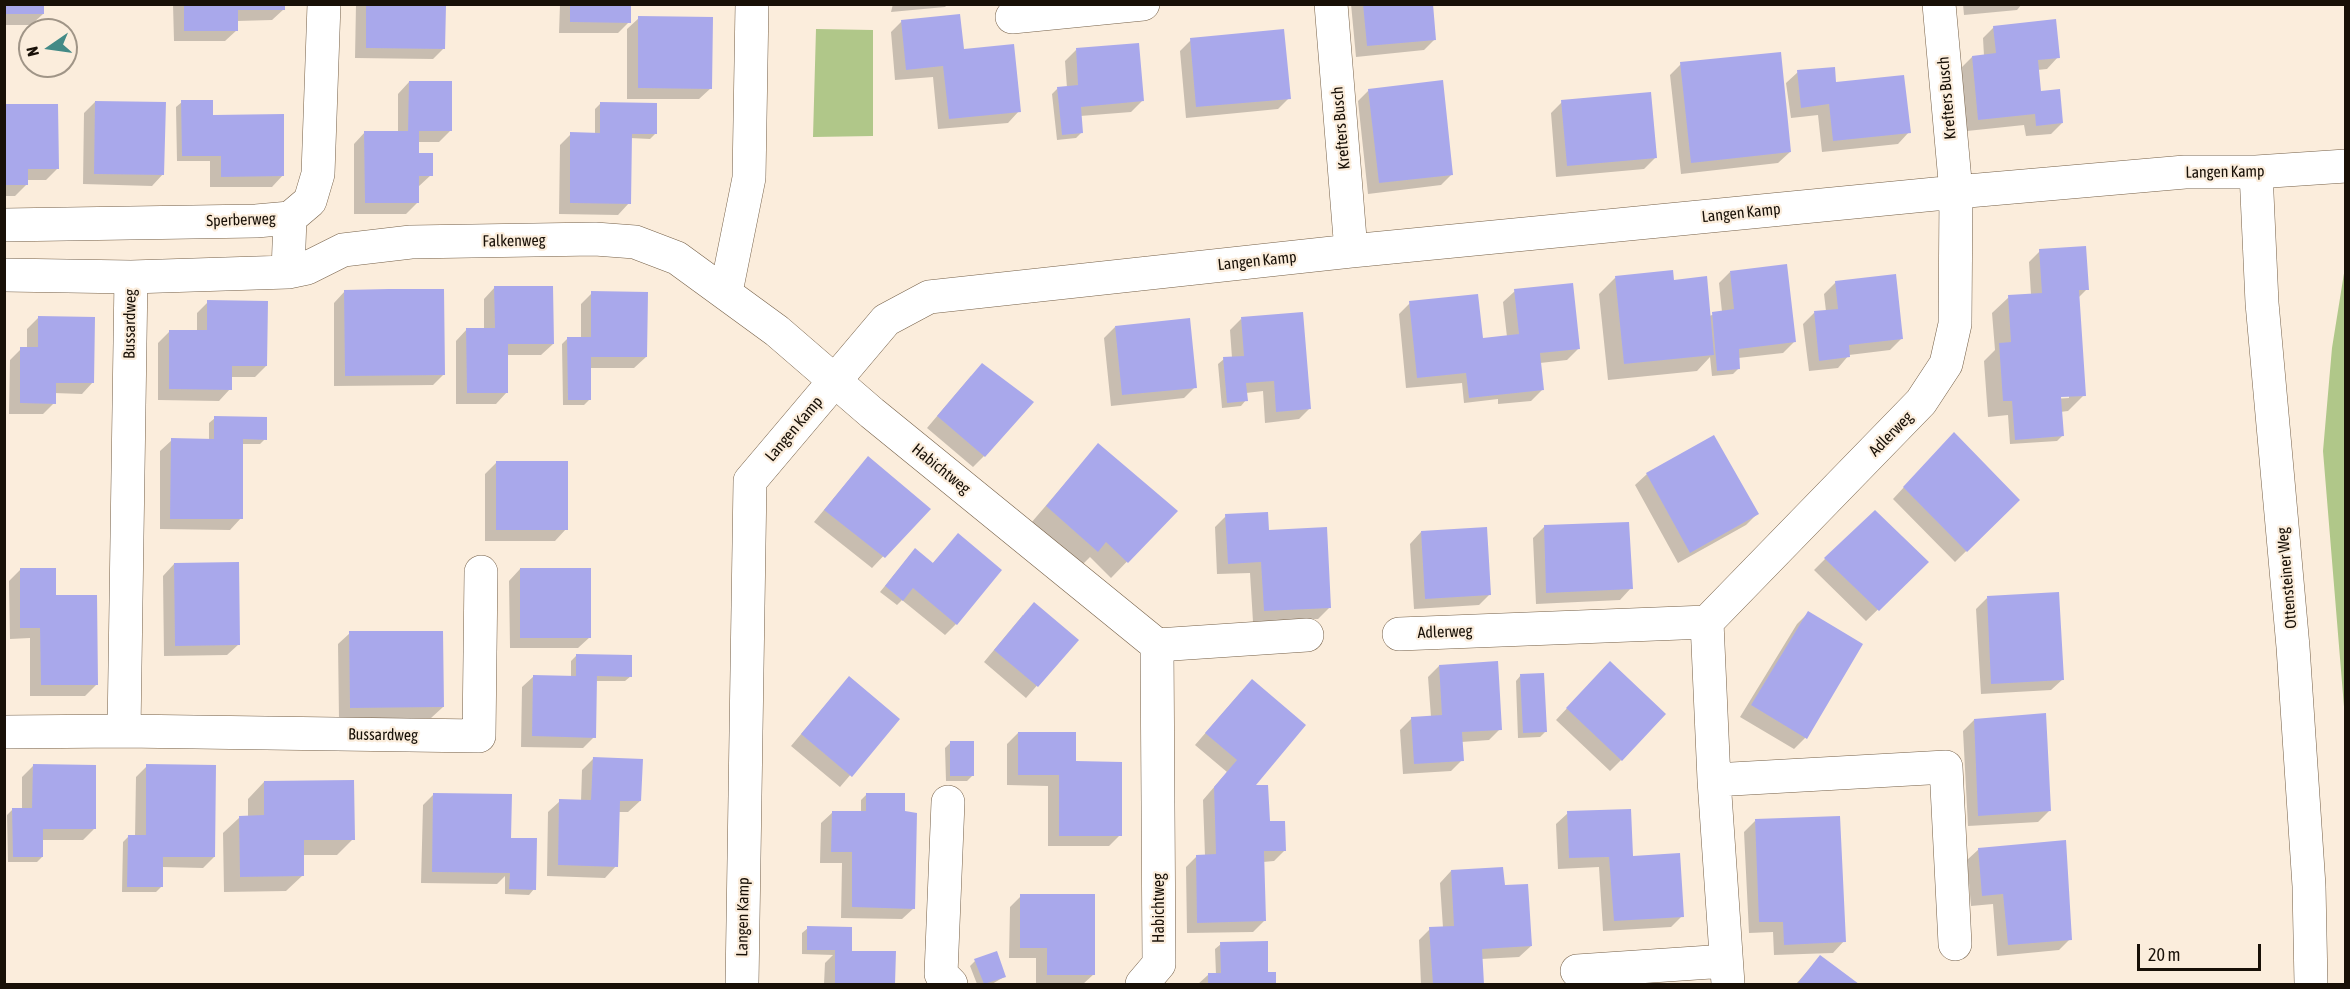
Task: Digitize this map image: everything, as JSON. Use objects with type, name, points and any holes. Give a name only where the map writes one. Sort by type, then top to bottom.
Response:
[{"type":"street","name":"Sperberweg","points":[[4,225],[256,221],[290,218],[310,201],[318,174],[324,4]]},
{"type":"street","points":[[726,292],[748,178],[752,4]]},
{"type":"street","points":[[1012,17],[1143,4]]},
{"type":"street","name":"Krefters Busch","points":[[1330,4],[1351,251]]},
{"type":"street","name":"Krefters Busch","points":[[1939,4],[1956,192]]},
{"type":"street","name":"Langen Kamp","points":[[742,984],[750,481],[886,320],[929,297],[1351,251],[1956,192],[2185,172],[2256,172],[2346,166]]},
{"type":"street","name":"Ottensteiner Weg","points":[[2256,172],[2262,303],[2293,647],[2309,886],[2311,984]]},
{"type":"street","name":"Adlerweg","points":[[1399,634],[1707,622],[1921,402],[1946,364],[1955,324],[1956,192]]},
{"type":"street","points":[[288,272],[290,218]]},
{"type":"street","name":"Falkenweg","points":[[4,275],[131,277],[288,272],[307,268],[343,250],[372,246],[411,242],[595,239],[636,242],[677,258],[726,292]]},
{"type":"street","name":"Bussardweg","points":[[124,731],[131,277]]},
{"type":"street","name":"Habichtweg","points":[[726,292],[777,331],[1157,645],[1159,964],[1142,984]]},
{"type":"street","name":"Bussardweg","points":[[4,732],[124,731],[479,736],[481,572]]},
{"type":"street","points":[[1577,971],[1727,973],[1714,780],[1707,622]]},
{"type":"street","points":[[1157,645],[1307,635]]},
{"type":"street","points":[[1714,780],[1946,767],[1955,944]]},
{"type":"street","points":[[948,802],[941,974],[951,984]]},
{"type":"green space","points":[[816,29],[873,30],[873,136],[813,137]]},
{"type":"green space","points":[[2345,267],[2345,719],[2323,451],[2332,348]]},
{"type":"building","points":[[184,4],[285,4],[285,10],[238,10],[238,31],[184,31]]},
{"type":"building","points":[[570,4],[631,4],[631,23],[570,22]]},
{"type":"building","points":[[1363,4],[1433,4],[1436,40],[1367,46]]},
{"type":"building","points":[[4,5],[44,5],[44,14],[4,14]]},
{"type":"building","points":[[366,5],[446,5],[445,49],[366,48]]},
{"type":"building","points":[[960,14],[964,49],[1014,44],[1021,112],[949,119],[943,66],[906,70],[901,20]]},
{"type":"building","points":[[638,16],[713,17],[712,89],[638,88]]},
{"type":"building","points":[[2056,19],[2060,58],[2038,60],[2041,91],[2060,89],[2063,123],[2036,126],[2035,114],[1978,120],[1972,56],[1996,53],[1993,26]]},
{"type":"building","points":[[1284,29],[1291,99],[1196,107],[1190,38]]},
{"type":"building","points":[[1139,43],[1144,101],[1081,107],[1083,133],[1062,135],[1057,87],[1078,85],[1076,48]]},
{"type":"building","points":[[1781,52],[1791,152],[1691,163],[1680,62]]},
{"type":"building","points":[[1835,67],[1836,82],[1904,75],[1911,133],[1833,141],[1829,104],[1801,108],[1797,70]]},
{"type":"building","points":[[1443,80],[1453,175],[1379,183],[1368,89]]},
{"type":"building","points":[[409,81],[452,81],[452,131],[419,131],[419,153],[433,153],[433,176],[419,176],[419,203],[365,203],[364,131],[408,131]]},
{"type":"building","points":[[1651,92],[1657,158],[1567,166],[1561,100]]},
{"type":"building","points":[[181,100],[213,100],[213,115],[284,114],[284,176],[221,177],[221,156],[182,156]]},
{"type":"building","points":[[95,101],[166,102],[164,175],[94,174]]},
{"type":"building","points":[[600,102],[657,103],[657,134],[632,134],[631,204],[570,203],[570,132],[600,133]]},
{"type":"building","points":[[4,104],[58,104],[59,169],[28,169],[28,185],[4,185]]},
{"type":"building","points":[[2086,246],[2089,290],[2079,290],[2086,396],[2061,397],[2064,436],[2015,440],[2012,401],[2003,401],[1999,343],[2011,342],[2008,295],[2042,293],[2039,249]]},
{"type":"building","points":[[1787,264],[1796,342],[1739,349],[1740,369],[1717,371],[1712,312],[1734,309],[1730,271]]},
{"type":"building","points":[[1673,270],[1674,280],[1707,276],[1714,355],[1624,364],[1615,276]]},
{"type":"building","points":[[1896,274],[1903,339],[1849,345],[1850,357],[1819,361],[1814,311],[1838,309],[1835,281]]},
{"type":"building","points":[[1573,283],[1580,349],[1540,353],[1544,390],[1469,398],[1466,373],[1417,378],[1409,301],[1478,294],[1483,338],[1519,334],[1514,289]]},
{"type":"building","points":[[494,286],[553,286],[554,344],[508,344],[508,393],[467,393],[466,328],[495,328]]},
{"type":"building","points":[[444,289],[445,375],[345,376],[344,290]]},
{"type":"building","points":[[591,291],[648,292],[647,357],[591,357],[591,400],[568,400],[567,337],[591,337]]},
{"type":"building","points":[[207,300],[268,301],[267,366],[232,366],[232,390],[169,389],[169,330],[207,330]]},
{"type":"building","points":[[1303,312],[1311,409],[1276,412],[1274,381],[1246,383],[1248,401],[1227,403],[1223,357],[1244,356],[1241,317]]},
{"type":"building","points":[[38,316],[95,317],[94,383],[56,383],[56,404],[20,403],[20,347],[38,347]]},
{"type":"building","points":[[1190,318],[1197,388],[1122,395],[1115,326]]},
{"type":"building","points":[[982,363],[1034,402],[985,457],[937,416]]},
{"type":"building","points":[[214,416],[267,417],[267,440],[243,439],[243,519],[170,519],[171,438],[214,439]]},
{"type":"building","points":[[1954,432],[2020,500],[1967,552],[1903,487]]},
{"type":"building","points":[[1714,435],[1759,514],[1690,553],[1646,473]]},
{"type":"building","points":[[1098,443],[1178,511],[1128,563],[1106,542],[1098,552],[1046,506]]},
{"type":"building","points":[[868,456],[931,509],[885,558],[824,510]]},
{"type":"building","points":[[496,461],[568,461],[568,530],[496,530]]},
{"type":"building","points":[[1875,510],[1929,562],[1879,611],[1824,558]]},
{"type":"building","points":[[1268,512],[1269,530],[1327,527],[1331,608],[1264,611],[1261,562],[1228,564],[1225,514]]},
{"type":"building","points":[[1629,522],[1633,589],[1546,593],[1544,525]]},
{"type":"building","points":[[1487,527],[1491,595],[1425,599],[1421,531]]},
{"type":"building","points":[[958,533],[1002,570],[957,625],[913,588],[903,601],[885,586],[915,548],[933,563]]},
{"type":"building","points":[[239,562],[240,645],[175,646],[174,563]]},
{"type":"building","points":[[20,568],[56,568],[56,595],[97,595],[98,685],[41,685],[40,628],[20,628]]},
{"type":"building","points":[[520,568],[591,568],[591,638],[520,638]]},
{"type":"building","points":[[2059,592],[2064,680],[1991,684],[1987,596]]},
{"type":"building","points":[[1034,602],[1079,640],[1038,687],[994,650]]},
{"type":"building","points":[[1808,611],[1863,644],[1807,739],[1751,705]]},
{"type":"building","points":[[349,631],[443,631],[444,707],[350,708]]},
{"type":"building","points":[[576,654],[632,655],[632,677],[597,676],[596,738],[532,736],[533,675],[576,676]]},
{"type":"building","points":[[1498,661],[1502,730],[1462,732],[1464,761],[1414,764],[1411,717],[1442,715],[1439,665]]},
{"type":"building","points":[[1610,661],[1666,714],[1622,761],[1566,708]]},
{"type":"building","points":[[1544,673],[1547,732],[1523,733],[1520,674]]},
{"type":"building","points":[[849,676],[900,719],[852,777],[801,734]]},
{"type":"building","points":[[1252,679],[1306,725],[1256,785],[1268,785],[1270,821],[1285,821],[1286,851],[1264,851],[1266,921],[1197,923],[1196,855],[1216,854],[1214,787],[1237,760],[1205,733]]},
{"type":"building","points":[[2046,713],[2051,811],[1978,816],[1974,719]]},
{"type":"building","points":[[1018,732],[1076,732],[1076,761],[1122,762],[1122,836],[1059,836],[1059,775],[1018,775]]},
{"type":"building","points":[[950,741],[974,741],[974,776],[950,776]]},
{"type":"building","points":[[593,757],[643,759],[641,801],[620,801],[618,867],[558,865],[559,799],[591,800]]},
{"type":"building","points":[[33,764],[96,765],[96,829],[43,829],[43,857],[13,857],[12,808],[32,808]]},
{"type":"building","points":[[146,764],[216,765],[215,857],[163,857],[163,887],[127,887],[128,835],[146,835]]},
{"type":"building","points":[[354,780],[355,840],[304,840],[304,876],[240,877],[239,816],[264,815],[264,781]]},
{"type":"building","points":[[433,793],[512,794],[511,838],[537,838],[536,890],[509,889],[510,873],[432,872]]},
{"type":"building","points":[[866,793],[905,793],[905,811],[917,813],[915,909],[852,907],[852,852],[831,852],[832,811],[866,811]]},
{"type":"building","points":[[1631,809],[1633,856],[1680,853],[1684,917],[1614,921],[1609,857],[1569,858],[1567,811]]},
{"type":"building","points":[[1840,816],[1846,942],[1784,945],[1783,922],[1759,922],[1755,819]]},
{"type":"building","points":[[2066,840],[2072,940],[2008,945],[2003,894],[1982,896],[1978,848]]},
{"type":"building","points":[[1503,867],[1505,885],[1528,884],[1532,946],[1482,949],[1484,984],[1433,984],[1429,927],[1454,926],[1451,870]]},
{"type":"building","points":[[1020,894],[1095,894],[1095,975],[1047,975],[1047,948],[1020,948]]},
{"type":"building","points":[[807,926],[852,927],[852,951],[896,951],[895,984],[835,984],[835,950],[807,950]]},
{"type":"building","points":[[1268,941],[1268,972],[1276,972],[1276,984],[1208,984],[1208,973],[1221,973],[1220,942]]},
{"type":"building","points":[[997,951],[1006,977],[984,984],[974,959]]},
{"type":"building","points":[[1820,955],[1859,984],[1797,984]]}]
